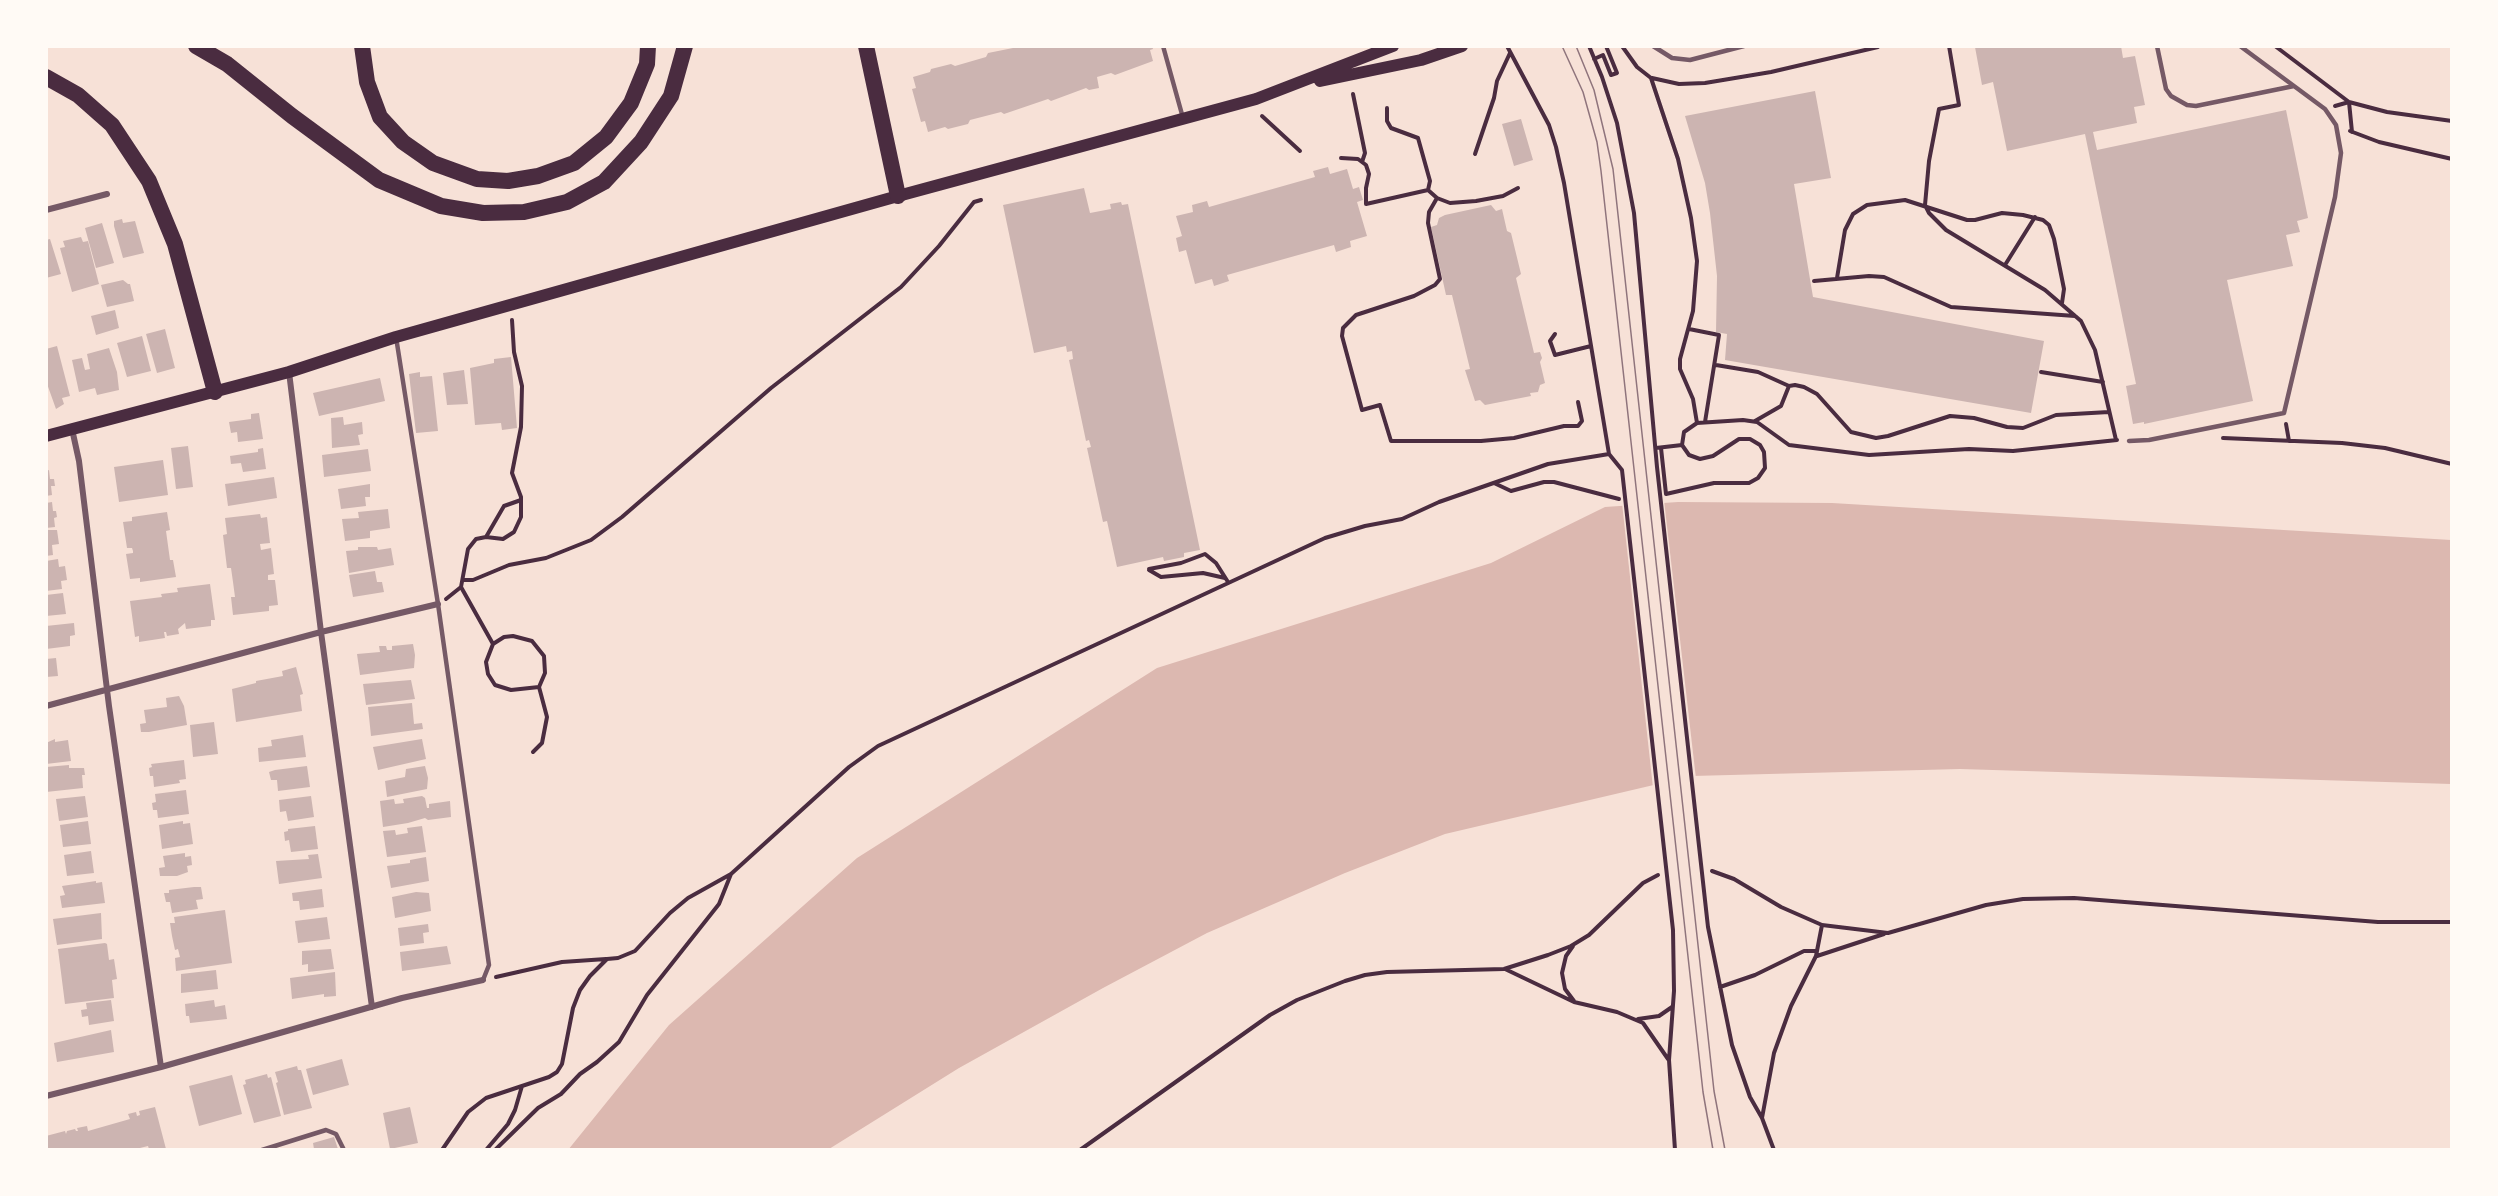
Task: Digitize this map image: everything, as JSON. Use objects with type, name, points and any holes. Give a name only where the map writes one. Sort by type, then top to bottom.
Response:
[{"type":"highway","points":[[196,46],[227,64],[292,116],[379,180],[441,206],[483,213],[524,212],[567,202],[604,182],[641,142],[670,96],[685,46]]},
{"type":"highway","points":[[362,46],[367,82],[380,117],[403,142],[433,163],[477,179],[508,181],[538,176],[574,163],[606,137],[631,103],[647,64],[648,46]]},
{"type":"highway","points":[[866,46],[898,196]]},
{"type":"highway","points":[[46,77],[78,95],[112,125],[149,181],[175,244],[215,392]]},
{"type":"main road","points":[[1283,89],[1392,46]]},
{"type":"main road","points":[[46,436],[290,372],[396,337],[1283,89],[1421,60],[1462,46]]},
{"type":"street","points":[[46,210],[107,194]]},
{"type":"street","points":[[290,372],[321,632],[372,1007]]},
{"type":"street","points":[[71,429],[79,461],[107,690],[161,1067]]},
{"type":"street","points":[[46,706],[321,632],[438,604]]},
{"type":"street","points":[[46,1096],[161,1067],[372,1007],[483,980]]},
{"type":"lane","points":[[1163,46],[1183,118]]},
{"type":"lane","points":[[1653,46],[1671,58],[1690,60],[1744,46]]},
{"type":"lane","points":[[2157,46],[2166,89],[2171,96],[2187,105],[2196,106],[2295,86]]},
{"type":"lane","points":[[2129,441],[2149,440],[2284,413],[2335,198],[2341,153],[2336,125],[2325,109],[2240,46]]},
{"type":"lane","points":[[396,337],[438,604],[489,965],[483,980]]},
{"type":"lane","points":[[262,1149],[326,1131],[336,1134],[344,1149]]},
{"type":"path","points":[[1507,46],[1549,125],[1556,147],[1609,454],[1622,470],[1673,930],[1672,1007],[1668,1060],[1675,1149]]},
{"type":"path","points":[[1589,46],[1617,123],[1634,213],[1657,467],[1708,927],[1732,1045],[1750,1097],[1762,1118],[1774,1149]]},
{"type":"path","points":[[1594,59],[1603,55],[1611,75],[1617,73],[1606,46]]},
{"type":"path","points":[[1622,46],[1637,67],[1651,78],[1679,84],[1705,83],[1771,72],[1878,47]]},
{"type":"path","points":[[1949,46],[1959,105],[1940,109],[1929,161],[1926,207],[1946,230],[2045,290],[2076,316],[2089,334],[2096,350],[2116,440]]},
{"type":"path","points":[[2275,46],[2349,102],[2387,112],[2451,121]]},
{"type":"path","points":[[1475,154],[1497,81],[1510,52]]},
{"type":"path","points":[[1651,78],[1678,159],[1694,238],[1696,261],[1693,311],[1680,359],[1680,369],[1693,399],[1697,423]]},
{"type":"path","points":[[1353,94],[1365,153],[1362,162]]},
{"type":"path","points":[[2325,109],[2349,102]]},
{"type":"path","points":[[2349,102],[2352,132]]},
{"type":"path","points":[[1387,108],[1387,121],[1392,128],[1418,138],[1430,182],[1428,190]]},
{"type":"path","points":[[1262,116],[1300,151]]},
{"type":"path","points":[[2336,125],[2379,141],[2451,159]]},
{"type":"path","points":[[1341,158],[1358,159],[1369,174],[1366,204],[1428,190]]},
{"type":"path","points":[[1428,190],[1437,198],[1449,203],[1503,196],[1518,188]]},
{"type":"path","points":[[1437,198],[1429,212],[1428,223],[1440,279],[1436,285],[1414,296],[1356,315],[1343,328],[1342,336],[1362,410],[1380,405],[1390,441],[1481,441],[1514,438],[1564,426],[1578,426],[1582,421],[1578,402]]},
{"type":"path","points":[[464,580],[473,580],[509,565],[546,558],[591,540],[622,517],[771,388],[901,286],[939,246],[974,202],[981,200]]},
{"type":"path","points":[[1837,278],[1845,230],[1853,214],[1859,209],[1891,200],[1905,200],[1967,220],[2002,213],[2035,217],[2049,225],[2064,289],[2062,303]]},
{"type":"path","points":[[2005,265],[2035,217]]},
{"type":"path","points":[[1814,280],[1884,277],[1941,304],[1964,309],[2076,316]]},
{"type":"path","points":[[438,604],[450,597],[461,586],[464,580],[468,549],[476,539],[486,537],[502,539],[514,532],[520,517],[521,500],[512,473],[521,427],[522,386],[514,352],[509,305]]},
{"type":"path","points":[[1689,329],[1719,335],[1706,422]]},
{"type":"path","points":[[1555,334],[1550,341],[1555,355],[1591,346]]},
{"type":"path","points":[[1716,365],[1758,372],[1789,386],[1811,390],[1845,428],[1869,437],[1888,436],[1950,416],[1974,417],[2007,427],[2023,428],[2056,415],[2109,412]]},
{"type":"path","points":[[2041,372],[2103,382]]},
{"type":"path","points":[[1754,422],[1781,406],[1789,386]]},
{"type":"path","points":[[2284,413],[2289,441]]},
{"type":"path","points":[[1661,448],[1666,494],[1714,483],[1749,483],[1758,478],[1765,468],[1764,452],[1760,445],[1750,439],[1739,439],[1713,456],[1700,459],[1689,455],[1682,445],[1684,432],[1697,423],[1754,422],[1766,427],[1789,445],[1869,455],[1969,449],[2013,452],[2116,440],[2129,441]]},
{"type":"path","points":[[2197,430],[2205,437],[2342,443],[2385,448],[2451,464]]},
{"type":"path","points":[[1656,448],[1682,445]]},
{"type":"path","points":[[483,980],[562,962],[618,958],[635,951],[687,898],[731,873],[849,767],[878,746],[1227,580],[1325,538],[1365,526],[1402,519],[1493,482],[1548,464],[1609,454]]},
{"type":"path","points":[[1493,482],[1511,491],[1545,482],[1567,483],[1619,500]]},
{"type":"path","points":[[486,537],[504,506],[521,500]]},
{"type":"path","points":[[1205,554],[1216,563],[1227,580],[1203,573],[1161,577],[1149,569],[1181,563],[1205,554]]},
{"type":"path","points":[[461,586],[493,644]]},
{"type":"path","points":[[533,752],[542,743],[547,717],[539,687],[545,673],[544,656],[532,641],[513,636],[504,637],[493,644],[486,662],[488,674],[495,685],[511,690],[539,687]]},
{"type":"path","points":[[1712,871],[1734,879],[1781,907],[1822,925],[1888,933]]},
{"type":"path","points":[[495,1149],[538,1108],[561,1094],[580,1074],[619,1042],[647,995],[719,904],[731,873]]},
{"type":"path","points":[[1080,1149],[1270,1015],[1297,1000],[1345,981],[1387,972],[1504,969],[1589,935],[1643,883],[1658,875]]},
{"type":"path","points":[[1720,987],[1755,975],[1804,951],[1817,954],[1986,905],[2023,899],[2074,898],[2378,922],[2451,922]]},
{"type":"path","points":[[1762,1118],[1774,1053],[1782,1029],[1817,954],[1822,925]]},
{"type":"path","points":[[1574,1002],[1565,989],[1562,973],[1566,956],[1576,942]]},
{"type":"path","points":[[442,1149],[474,1106],[496,1094],[549,1077],[557,1072],[562,1064],[573,1008],[580,990],[607,959]]},
{"type":"path","points":[[1504,969],[1574,1002],[1635,1019],[1649,1029],[1668,1060]]},
{"type":"path","points":[[1635,1019],[1659,1016],[1672,1007]]},
{"type":"path","points":[[486,1149],[508,1124],[522,1086]]},
{"type":"shaded area","points":[[1678,502],[1832,503],[2451,540],[2451,784],[1960,769],[1692,776],[1445,834],[1345,873],[1207,933],[1103,988],[959,1068],[829,1149],[568,1150],[669,1025],[857,858],[1157,668],[1491,563],[1605,507]]},
{"type":"pier","points":[[1664,500],[1696,779],[1653,788],[1622,503]]},
{"type":"building","points":[[1023,46],[1152,46],[1153,49],[1150,50],[1153,61],[1115,75],[1111,73],[1097,77],[1099,88],[1089,90],[1086,88],[1051,101],[1048,99],[1004,114],[1001,112],[970,120],[968,124],[928,132],[925,121],[921,122],[912,89],[916,88],[913,77],[930,72],[931,69],[951,64],[955,66],[986,57],[988,53]]},
{"type":"building","points":[[2121,46],[2123,58],[2135,56],[2145,105],[2134,107],[2137,123],[2093,132],[2097,150],[2286,110],[2308,218],[2297,221],[2300,232],[2286,235],[2293,266],[2227,280],[2253,401],[2144,424],[2144,422],[2133,424],[2126,386],[2136,384],[2085,134],[2007,151],[1993,82],[1982,85],[1975,47]]},
{"type":"building","points":[[1815,91],[1831,178],[1794,184],[1813,297],[2044,341],[2031,413],[1725,360],[1727,334],[1716,332],[1717,276],[1710,213],[1705,183],[1685,116]]},
{"type":"building","points":[[1521,119],[1533,160],[1514,166],[1502,124]]},
{"type":"building","points":[[1328,167],[1330,174],[1347,169],[1353,189],[1359,187],[1363,200],[1357,202],[1367,236],[1350,241],[1351,247],[1336,252],[1334,245],[1227,275],[1229,281],[1214,286],[1212,279],[1195,284],[1186,250],[1179,252],[1176,238],[1182,236],[1176,216],[1193,212],[1192,205],[1207,201],[1209,207],[1315,177],[1313,171]]},
{"type":"building","points":[[1084,188],[1090,213],[1111,209],[1110,204],[1121,202],[1122,205],[1128,204],[1200,550],[1184,553],[1184,557],[1164,561],[1163,557],[1117,567],[1107,521],[1103,522],[1087,448],[1091,447],[1089,440],[1086,441],[1069,360],[1073,359],[1072,351],[1067,352],[1066,346],[1034,353],[1003,205]]},
{"type":"building","points":[[1491,205],[1496,211],[1502,209],[1507,231],[1511,233],[1521,274],[1516,278],[1534,353],[1540,352],[1542,358],[1540,362],[1545,383],[1540,385],[1538,392],[1530,393],[1531,396],[1485,405],[1480,400],[1475,401],[1465,370],[1470,369],[1452,295],[1446,295],[1431,227],[1437,225],[1439,218],[1445,215]]},
{"type":"building","points":[[122,219],[123,223],[135,221],[144,253],[123,258],[114,226],[114,221]]},
{"type":"building","points":[[102,223],[114,263],[96,268],[85,228]]},
{"type":"building","points":[[81,237],[83,242],[88,241],[99,284],[72,292],[60,248],[65,247],[63,241]]},
{"type":"building","points":[[50,239],[61,274],[46,278],[46,240]]},
{"type":"building","points":[[123,280],[130,284],[134,301],[107,307],[101,285]]},
{"type":"building","points":[[115,310],[119,328],[96,335],[91,316]]},
{"type":"building","points":[[165,329],[175,368],[157,373],[146,334]]},
{"type":"building","points":[[142,336],[151,371],[127,377],[117,343]]},
{"type":"building","points":[[57,346],[70,396],[62,398],[64,404],[56,409],[46,381],[46,349]]},
{"type":"building","points":[[109,348],[117,372],[119,390],[97,395],[95,388],[79,392],[72,360],[82,358],[85,370],[90,369],[87,354]]},
{"type":"building","points":[[511,357],[517,428],[502,430],[501,423],[475,425],[470,368],[494,363],[494,359]]},
{"type":"building","points":[[464,370],[468,404],[447,405],[443,373]]},
{"type":"building","points":[[420,372],[420,377],[432,376],[438,431],[416,433],[409,374]]},
{"type":"building","points":[[380,378],[385,401],[319,416],[313,393]]},
{"type":"building","points":[[259,413],[263,439],[238,442],[237,432],[231,433],[229,422],[251,419],[251,414]]},
{"type":"building","points":[[343,417],[344,425],[362,422],[363,434],[358,435],[360,445],[332,448],[331,418]]},
{"type":"building","points":[[188,446],[193,487],[176,489],[171,448]]},
{"type":"building","points":[[263,448],[266,469],[243,472],[241,463],[231,464],[230,456],[258,452],[258,449]]},
{"type":"building","points":[[368,449],[371,471],[324,477],[322,455]]},
{"type":"building","points":[[163,460],[168,495],[119,502],[114,467]]},
{"type":"building","points":[[49,470],[50,479],[54,479],[55,486],[51,486],[52,495],[46,496],[46,471]]},
{"type":"building","points":[[274,477],[277,498],[228,506],[225,484]]},
{"type":"building","points":[[370,484],[370,497],[365,497],[366,506],[341,509],[338,489]]},
{"type":"building","points":[[52,502],[53,511],[56,511],[57,517],[54,518],[55,527],[46,528],[46,503]]},
{"type":"building","points":[[388,509],[390,528],[370,531],[370,538],[345,541],[342,519],[359,518],[358,512]]},
{"type":"building","points":[[167,512],[170,530],[166,531],[170,560],[173,560],[176,577],[140,582],[140,578],[130,579],[126,554],[133,553],[133,551],[132,548],[127,548],[123,522],[132,521],[132,517]]},
{"type":"building","points":[[260,514],[261,518],[267,517],[270,543],[260,544],[261,550],[271,548],[274,574],[268,575],[268,580],[275,580],[278,605],[269,606],[269,611],[233,615],[231,597],[235,597],[231,568],[227,568],[223,535],[227,534],[225,518]]},
{"type":"building","points":[[46,530],[57,530],[59,544],[52,545],[53,555],[46,556]]},
{"type":"building","points":[[358,547],[377,547],[378,550],[391,548],[394,565],[349,573],[346,551],[358,550]]},
{"type":"building","points":[[58,559],[59,567],[65,566],[67,580],[61,581],[62,589],[46,591],[46,561]]},
{"type":"building","points":[[375,571],[377,582],[382,582],[384,592],[353,597],[349,575]]},
{"type":"building","points":[[210,584],[215,620],[211,620],[211,626],[186,629],[185,623],[178,629],[179,634],[167,636],[164,632],[165,638],[139,642],[139,636],[135,637],[130,601],[162,597],[161,594],[178,592],[177,588]]},
{"type":"building","points":[[63,593],[66,614],[46,616],[46,595]]},
{"type":"building","points":[[74,623],[75,635],[70,636],[70,646],[46,649],[46,626]]},
{"type":"building","points":[[413,644],[414,668],[360,675],[357,654],[380,652],[379,646],[386,646],[387,650],[392,650],[392,646]]},
{"type":"building","points":[[56,658],[58,676],[46,677],[46,659]]},
{"type":"building","points":[[296,667],[303,694],[300,695],[302,711],[236,722],[232,689],[256,683],[256,681],[283,676],[282,671]]},
{"type":"building","points":[[411,680],[415,699],[366,705],[363,684]]},
{"type":"building","points":[[179,696],[184,706],[187,725],[141,732],[140,724],[146,723],[144,710],[167,707],[166,698]]},
{"type":"building","points":[[412,703],[414,724],[422,723],[423,729],[371,736],[368,707]]},
{"type":"building","points":[[214,722],[218,754],[193,757],[190,725]]},
{"type":"building","points":[[303,735],[306,757],[259,762],[258,748],[272,746],[271,740]]},
{"type":"building","points":[[55,739],[55,742],[68,740],[71,761],[46,764],[46,743]]},
{"type":"building","points":[[422,739],[426,759],[378,770],[373,747]]},
{"type":"building","points":[[184,760],[186,779],[179,780],[180,783],[154,787],[153,776],[150,776],[151,764]]},
{"type":"building","points":[[69,765],[69,768],[84,768],[83,788],[46,792],[46,767]]},
{"type":"building","points":[[307,766],[310,787],[278,791],[277,780],[271,780],[269,772]]},
{"type":"building","points":[[425,766],[428,778],[427,789],[387,797],[385,781],[405,777],[406,769]]},
{"type":"building","points":[[186,790],[189,814],[158,818],[157,810],[153,810],[152,803],[156,802],[155,794]]},
{"type":"building","points":[[85,796],[88,817],[59,821],[56,799]]},
{"type":"building","points":[[311,796],[314,817],[288,821],[286,811],[280,812],[279,800]]},
{"type":"building","points":[[422,796],[425,798],[427,808],[429,804],[450,801],[451,817],[428,820],[425,818],[383,827],[380,801],[394,799],[395,804],[404,803],[403,799]]},
{"type":"building","points":[[88,821],[91,844],[63,847],[60,825]]},
{"type":"building","points":[[183,821],[183,824],[190,823],[193,844],[162,849],[159,825]]},
{"type":"building","points":[[315,826],[318,849],[291,852],[289,840],[285,841],[284,832],[288,829]]},
{"type":"building","points":[[422,826],[426,852],[387,857],[383,831],[395,830],[396,835],[408,833],[407,828]]},
{"type":"building","points":[[91,851],[94,873],[67,876],[64,855]]},
{"type":"building","points":[[185,853],[185,857],[191,856],[192,865],[187,866],[188,872],[177,876],[160,876],[159,868],[165,867],[163,856]]},
{"type":"building","points":[[318,854],[322,878],[279,884],[276,861],[309,859],[308,855]]},
{"type":"building","points":[[426,857],[429,881],[391,888],[387,866],[410,863],[410,860]]},
{"type":"building","points":[[96,881],[96,883],[102,882],[105,903],[62,908],[60,896],[65,895],[62,886]]},
{"type":"building","points":[[201,887],[203,899],[196,900],[198,909],[172,913],[170,902],[166,902],[164,893],[169,893],[169,890]]},
{"type":"building","points":[[322,889],[324,907],[300,910],[299,901],[293,901],[292,893]]},
{"type":"building","points":[[416,892],[429,893],[431,911],[395,918],[392,897]]},
{"type":"building","points":[[225,910],[232,963],[176,971],[175,958],[180,957],[178,949],[175,950],[170,923],[175,923],[174,917]]},
{"type":"building","points":[[101,913],[102,939],[57,945],[53,919]]},
{"type":"building","points":[[327,917],[330,939],[298,943],[295,921]]},
{"type":"building","points":[[428,924],[429,932],[423,933],[424,943],[400,946],[398,928]]},
{"type":"building","points":[[105,943],[109,960],[114,959],[117,979],[112,980],[114,998],[65,1004],[58,949]]},
{"type":"building","points":[[447,946],[451,964],[402,971],[400,952]]},
{"type":"building","points":[[331,949],[334,969],[308,972],[308,964],[302,965],[302,951]]},
{"type":"building","points":[[216,970],[218,989],[181,993],[181,974]]},
{"type":"building","points":[[335,972],[336,996],[324,997],[324,994],[292,999],[290,978]]},
{"type":"building","points":[[111,1000],[114,1021],[89,1025],[88,1016],[82,1017],[81,1010],[87,1009],[86,1003]]},
{"type":"building","points":[[214,1000],[215,1007],[225,1005],[227,1019],[190,1023],[189,1016],[186,1016],[185,1004]]},
{"type":"building","points":[[111,1030],[114,1052],[57,1062],[54,1043]]},
{"type":"building","points":[[342,1059],[349,1085],[313,1095],[306,1069]]},
{"type":"building","points":[[297,1066],[298,1070],[301,1070],[312,1108],[284,1115],[275,1072]]},
{"type":"building","points":[[267,1074],[268,1078],[271,1077],[281,1116],[254,1123],[243,1085],[246,1084],[245,1080]]},
{"type":"building","points":[[232,1075],[242,1114],[199,1126],[189,1086]]},
{"type":"building","points":[[155,1107],[166,1149],[149,1149],[148,1146],[136,1149],[46,1149],[46,1136],[65,1131],[66,1134],[67,1131],[75,1129],[78,1131],[77,1128],[87,1126],[88,1131],[130,1119],[128,1114],[136,1112],[137,1116],[140,1115],[139,1111]]},
{"type":"building","points":[[410,1107],[418,1143],[390,1149],[383,1113]]},
{"type":"building","points":[[334,1137],[338,1149],[314,1149],[313,1143]]},
{"type":"tram line","points":[[1562,46],[1583,92],[1597,142],[1601,171],[1703,1092],[1713,1150]]},
{"type":"tram line","points":[[1576,46],[1594,90],[1613,169],[1714,1091],[1725,1150]]}]
